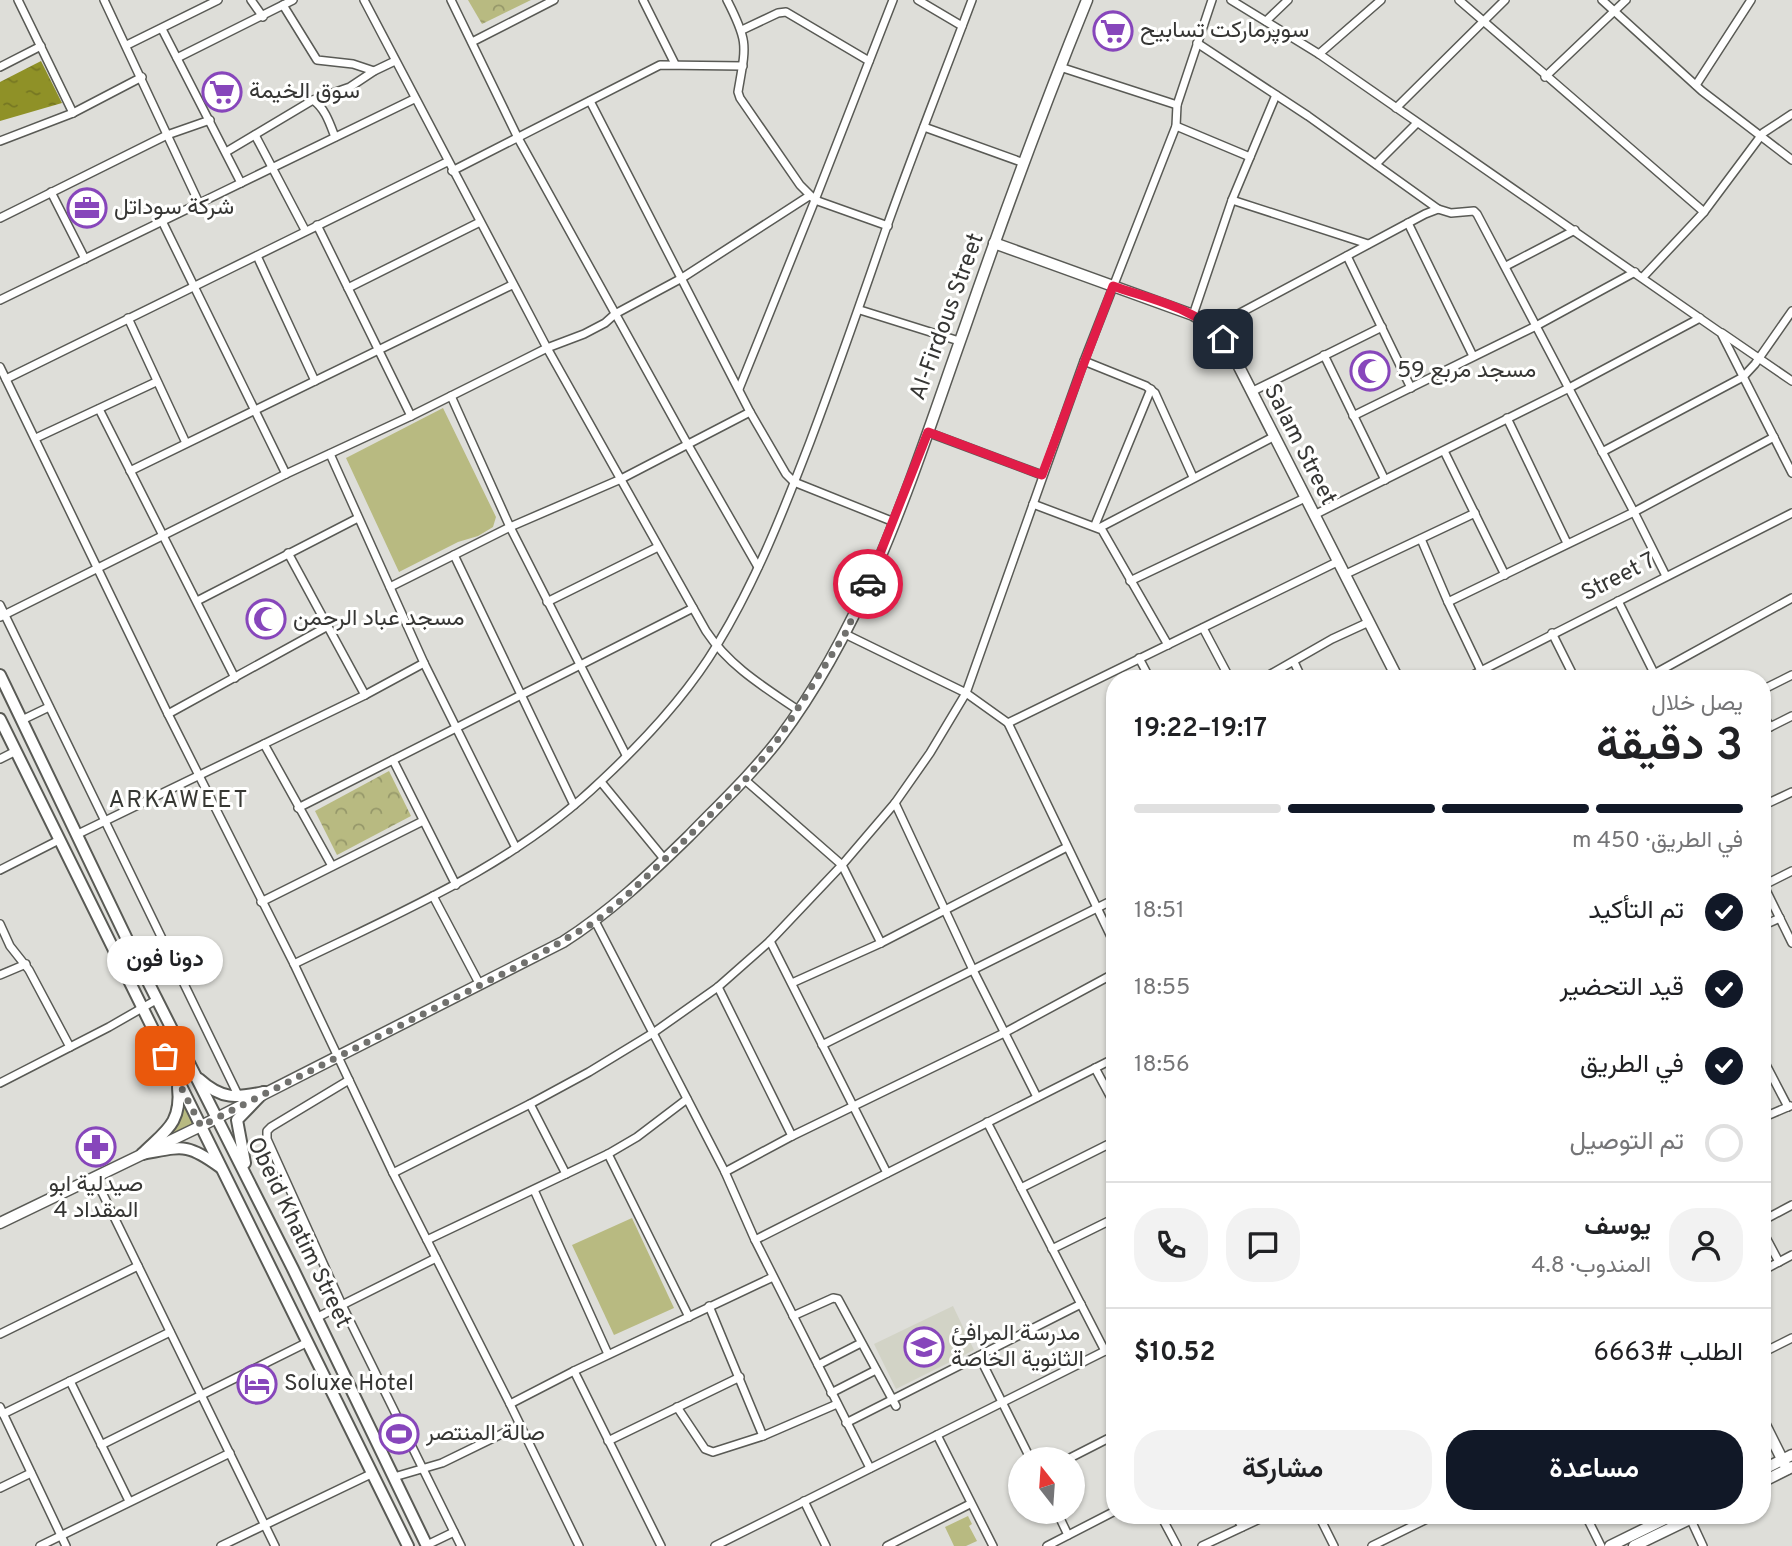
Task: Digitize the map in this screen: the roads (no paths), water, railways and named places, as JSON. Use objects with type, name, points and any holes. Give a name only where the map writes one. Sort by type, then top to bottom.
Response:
[{"type":"main road","name":"Obeid Khatim Street","points":[[0,675],[156,1000],[217,1117],[427,1546]]},
{"type":"main road","name":"Obeid Khatim Street","points":[[0,719],[408,1546]]},
{"type":"main road","points":[[193,1073],[215,1091],[230,1097],[264,1092]]},
{"type":"main road","points":[[142,1154],[175,1120],[179,1098],[177,1080]]},
{"type":"main road","points":[[251,1186],[241,1150],[237,1120],[264,1092]]},
{"type":"main road","points":[[142,1154],[189,1148],[197,1150],[223,1169]]},
{"type":"street","points":[[18,0],[73,113]]},
{"type":"street","points":[[104,0],[199,203]]},
{"type":"street","points":[[127,46],[218,0]]},
{"type":"street","points":[[251,0],[263,17]]},
{"type":"street","points":[[177,58],[293,0]]},
{"type":"street","points":[[364,0],[512,285],[716,646],[733,665],[798,710]]},
{"type":"street","points":[[451,0],[518,138],[758,567]]},
{"type":"street","points":[[472,42],[554,0]]},
{"type":"street","points":[[643,0],[675,64]]},
{"type":"street","points":[[727,0],[742,30],[746,50],[738,92],[743,104],[812,198],[887,226]]},
{"type":"street","points":[[739,390],[812,198],[894,0]]},
{"type":"street","points":[[918,0],[962,26]]},
{"type":"street","points":[[294,964],[456,885],[516,848],[601,782],[680,698],[716,646],[758,567],[794,482],[860,310],[887,226],[972,0]]},
{"type":"street","name":"Al-Firdous Street","points":[[0,1223],[201,1126],[562,943],[595,922],[665,860],[745,780],[798,710],[845,634],[864,594],[894,523],[994,243],[1087,0]]},
{"type":"street","points":[[393,1173],[530,1104],[653,1033],[718,987],[770,942],[842,866],[895,803],[930,753],[966,693],[1084,361],[1176,126],[1177,105],[1212,0]]},
{"type":"street","points":[[1231,0],[1319,54],[1792,381]]},
{"type":"street","points":[[1266,22],[1288,0]]},
{"type":"street","points":[[1319,54],[1381,0]]},
{"type":"street","points":[[1459,0],[1704,212]]},
{"type":"street","points":[[1396,108],[1505,0]]},
{"type":"street","points":[[1602,0],[1696,85],[1759,137],[1792,160]]},
{"type":"street","points":[[1545,77],[1626,0]]},
{"type":"street","points":[[1696,85],[1751,0]]},
{"type":"street","points":[[283,5],[317,60],[344,63],[374,71]]},
{"type":"street","points":[[742,30],[778,13],[786,12],[869,61]]},
{"type":"street","points":[[162,29],[241,183]]},
{"type":"street","points":[[1197,43],[1438,209],[1451,213],[1476,212],[1666,576]]},
{"type":"street","points":[[0,67],[41,46]]},
{"type":"street","points":[[226,152],[313,100],[350,87],[395,61]]},
{"type":"street","points":[[452,172],[660,65],[743,66]]},
{"type":"street","points":[[1060,67],[1177,105]]},
{"type":"street","points":[[0,141],[73,113],[142,77]]},
{"type":"street","points":[[1193,315],[1232,200],[1276,95]]},
{"type":"street","points":[[0,300],[414,99]]},
{"type":"street","points":[[313,100],[327,116],[335,137]]},
{"type":"street","points":[[590,101],[750,412],[779,463],[794,482],[894,523]]},
{"type":"street","points":[[1643,277],[1704,212],[1759,137],[1792,114]]},
{"type":"street","points":[[0,206],[2,217],[167,135],[210,120]]},
{"type":"street","points":[[1376,164],[1417,123]]},
{"type":"street","points":[[1176,126],[1250,156]]},
{"type":"street","points":[[924,127],[1024,163]]},
{"type":"street","points":[[256,135],[305,230]]},
{"type":"street","points":[[6,379],[447,162]]},
{"type":"street","points":[[51,192],[85,259]]},
{"type":"street","points":[[2,616],[286,474],[411,416],[547,348],[584,334],[682,278],[812,198]]},
{"type":"street","points":[[1232,200],[1368,244]]},
{"type":"street","points":[[1214,327],[1438,209]]},
{"type":"street","points":[[162,221],[286,474]]},
{"type":"street","points":[[348,288],[480,222]]},
{"type":"street","points":[[1408,223],[1473,356]]},
{"type":"street","points":[[317,225],[411,416]]},
{"type":"street","points":[[1506,266],[1576,230]]},
{"type":"street","name":"Salam Street","points":[[994,243],[1193,315],[1214,327],[1232,353],[1393,670]]},
{"type":"street","points":[[257,256],[315,381]]},
{"type":"street","points":[[1347,256],[1411,388]]},
{"type":"street","points":[[1353,416],[1536,326],[1635,272]]},
{"type":"street","points":[[130,471],[512,285]]},
{"type":"street","points":[[860,310],[960,341]]},
{"type":"street","points":[[1602,452],[1743,377],[1759,359],[1792,311]]},
{"type":"street","points":[[128,318],[186,443]]},
{"type":"street","points":[[1314,515],[1569,388],[1700,318]]},
{"type":"street","points":[[1251,392],[1382,327]]},
{"type":"street","points":[[1721,333],[1792,473]]},
{"type":"street","points":[[1324,355],[1385,480]]},
{"type":"street","points":[[1084,361],[1151,389],[1159,399],[1193,478]]},
{"type":"street","points":[[0,367],[168,714],[294,964],[393,1173],[579,1546]]},
{"type":"street","points":[[36,439],[156,382]]},
{"type":"street","points":[[1097,527],[1151,389]]},
{"type":"street","points":[[451,396],[510,527],[626,755]]},
{"type":"street","points":[[99,409],[234,678]]},
{"type":"street","points":[[390,587],[510,527],[621,479],[750,412]]},
{"type":"street","points":[[1507,418],[1567,543]]},
{"type":"street","points":[[928,432],[1042,475]]},
{"type":"street","points":[[1097,527],[1273,437]]},
{"type":"street","points":[[1448,602],[1634,512],[1774,438]]},
{"type":"street","points":[[1444,451],[1505,575]]},
{"type":"street","points":[[330,454],[424,663],[516,848]]},
{"type":"street","points":[[1130,581],[1304,498]]},
{"type":"street","points":[[1033,504],[1097,527],[1168,645]]},
{"type":"street","points":[[1346,575],[1475,513]]},
{"type":"street","name":"Street 7","points":[[1483,670],[1792,513]]},
{"type":"street","points":[[197,601],[358,517]]},
{"type":"street","points":[[1421,539],[1481,670]]},
{"type":"street","points":[[547,602],[658,547]]},
{"type":"street","points":[[288,553],[365,695]]},
{"type":"street","points":[[454,555],[574,805]]},
{"type":"street","points":[[1115,670],[1339,561]]},
{"type":"street","points":[[1668,670],[1792,598]]},
{"type":"street","points":[[1618,601],[1652,670]]},
{"type":"street","points":[[0,605],[2,616],[106,821],[240,1097]]},
{"type":"street","points":[[298,808],[693,608]]},
{"type":"street","points":[[1279,670],[1332,639],[1369,622]]},
{"type":"street","points":[[168,714],[328,626]]},
{"type":"street","points":[[1203,628],[1225,670]]},
{"type":"street","points":[[1552,633],[1570,670]]},
{"type":"street","points":[[845,634],[966,693],[1008,723],[1106,926]]},
{"type":"street","points":[[1139,658],[1145,670]]},
{"type":"street","points":[[1294,662],[1298,670]]},
{"type":"street","points":[[76,835],[365,695],[424,663]]},
{"type":"street","points":[[1008,723],[1106,674]]},
{"type":"street","points":[[1771,686],[1791,678]]},
{"type":"street","points":[[22,720],[49,707]]},
{"type":"street","points":[[1771,726],[1792,716]]},
{"type":"street","points":[[264,744],[332,866]]},
{"type":"street","points":[[0,759],[16,751]]},
{"type":"street","points":[[393,760],[456,885]]},
{"type":"street","points":[[745,780],[842,866],[881,943]]},
{"type":"street","points":[[601,782],[665,860]]},
{"type":"street","points":[[1771,802],[1792,792]]},
{"type":"street","points":[[895,803],[973,970],[1037,1097]]},
{"type":"street","points":[[261,902],[423,821]]},
{"type":"street","points":[[0,870],[59,840]]},
{"type":"street","points":[[792,983],[945,912],[1068,847]]},
{"type":"street","points":[[1771,880],[1792,871]]},
{"type":"street","points":[[433,896],[480,985]]},
{"type":"street","points":[[1771,900],[1792,943]]},
{"type":"street","points":[[822,1045],[1106,904]]},
{"type":"street","points":[[1771,922],[1780,918]]},
{"type":"street","points":[[595,922],[724,1172],[755,1240],[870,1468]]},
{"type":"street","points":[[0,924],[10,946],[26,964],[70,1048]]},
{"type":"street","points":[[770,942],[887,1173]]},
{"type":"street","points":[[136,958],[165,944]]},
{"type":"street","points":[[0,975],[26,964]]},
{"type":"street","points":[[724,1172],[1004,1033],[1106,978]]},
{"type":"street","points":[[718,987],[792,1136]]},
{"type":"street","points":[[0,1083],[156,1000]]},
{"type":"street","points":[[755,1240],[1106,1063]]},
{"type":"street","points":[[1096,1068],[1106,1087]]},
{"type":"street","points":[[1771,1073],[1790,1106],[1771,1114]]},
{"type":"street","points":[[349,1080],[267,1131],[267,1139],[342,1306],[461,1546]]},
{"type":"street","points":[[427,1240],[608,1154],[637,1137],[687,1099]]},
{"type":"street","points":[[530,1104],[566,1174]]},
{"type":"street","points":[[715,1546],[1105,1351],[987,1122]]},
{"type":"street","points":[[1021,1188],[1106,1145]]},
{"type":"street","points":[[608,1154],[689,1317]]},
{"type":"street","points":[[95,1178],[275,1546]]},
{"type":"street","points":[[534,1190],[608,1354]]},
{"type":"street","points":[[1771,1216],[1792,1205]]},
{"type":"street","points":[[1052,1249],[1106,1222]]},
{"type":"street","points":[[1771,1247],[1779,1262]]},
{"type":"street","points":[[1771,1266],[1792,1255]]},
{"type":"street","points":[[316,1318],[436,1258]]},
{"type":"street","points":[[0,1334],[138,1266]]},
{"type":"street","points":[[510,1404],[773,1276]]},
{"type":"street","points":[[793,1316],[836,1298],[894,1402]]},
{"type":"street","points":[[846,1423],[894,1402],[1081,1304]]},
{"type":"street","points":[[709,1306],[764,1436]]},
{"type":"street","points":[[66,1546],[1,1411],[170,1332]]},
{"type":"street","points":[[1771,1348],[1792,1338]]},
{"type":"street","points":[[101,1445],[308,1342]]},
{"type":"street","points":[[818,1365],[861,1343]]},
{"type":"street","points":[[979,1356],[1024,1447]]},
{"type":"street","points":[[831,1393],[876,1370]]},
{"type":"street","points":[[574,1371],[661,1546]]},
{"type":"street","points":[[608,1440],[740,1377]]},
{"type":"street","points":[[70,1381],[129,1501]]},
{"type":"street","points":[[677,1408],[708,1451],[713,1452],[764,1436],[837,1404]]},
{"type":"street","points":[[394,1477],[442,1464],[520,1425]]},
{"type":"street","points":[[1771,1434],[1788,1463]]},
{"type":"street","points":[[937,1435],[993,1546]]},
{"type":"street","points":[[1085,1450],[1106,1440]]},
{"type":"street","points":[[40,1546],[230,1453]]},
{"type":"street","points":[[1771,1468],[1788,1463]]},
{"type":"street","points":[[1771,1475],[1788,1463]]},
{"type":"street","points":[[0,1488],[31,1473]]},
{"type":"street","points":[[221,1546],[373,1473]]},
{"type":"street","points":[[804,1501],[826,1546]]},
{"type":"street","points":[[887,1546],[970,1504]]},
{"type":"street","points":[[1047,1546],[1106,1516]]},
{"type":"street","points":[[1063,1524],[1068,1535]]},
{"type":"street","points":[[1165,1524],[1177,1546]]},
{"type":"street","points":[[1202,1546],[1249,1524]]},
{"type":"street","points":[[1323,1524],[1334,1546]]},
{"type":"street","points":[[1372,1546],[1417,1524]]},
{"type":"street","points":[[1590,1524],[1601,1546]]},
{"type":"street","points":[[1634,1546],[1664,1524]]},
{"type":"street","points":[[1610,1546],[1671,1524]]},
{"type":"street","points":[[1695,1524],[1703,1546]]},
{"type":"street","points":[[427,1546],[454,1532]]},
{"type":"water","points":[[41,61],[62,103],[0,121],[0,82]]},
{"type":"place","name":"سوپرمارکت تسابيح","points":[[1113,31]]},
{"type":"place","name":"سوق الخيمة","points":[[222,92]]},
{"type":"place","name":"شركة سوداتل","points":[[87,208]]},
{"type":"place","name":"مسجد مربع 59","points":[[1370,371]]},
{"type":"place","name":"مسجد عباد الرحمن","points":[[266,619]]},
{"type":"place","name":"دونا فون","points":[[165,1056]]},
{"type":"place","name":"صيدلية ابو المقداد 4","points":[[96,1147]]},
{"type":"place","name":"مدرسة المرافئ الثانوية الخاصة","points":[[924,1347]]},
{"type":"place","name":"Soluxe Hotel","points":[[257,1384]]},
{"type":"place","name":"صالة المنتصر","points":[[399,1434]]},
{"type":"district","name":"ARKAWEET","points":[[179,801]]}]
